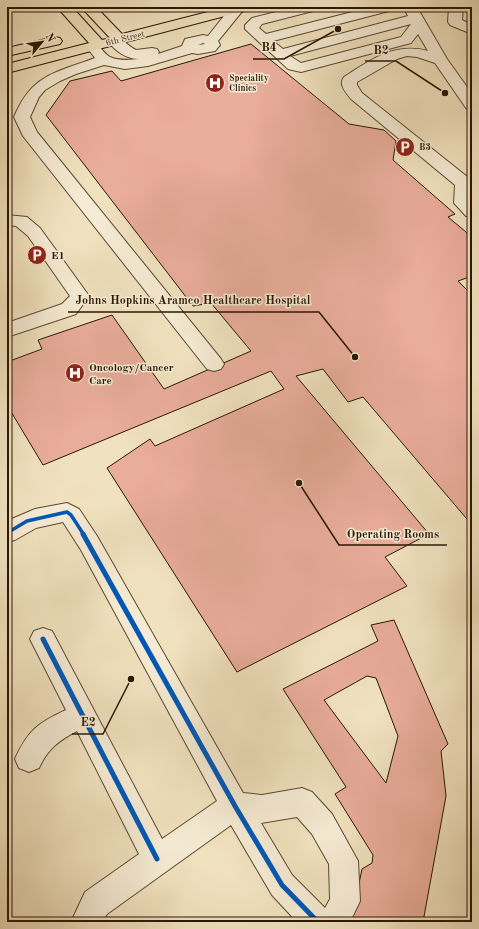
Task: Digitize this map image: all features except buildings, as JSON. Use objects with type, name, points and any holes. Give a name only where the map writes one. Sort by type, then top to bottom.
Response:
[{"type":"main road","points":[[64,7],[96,46]]},
{"type":"main road","points":[[88,7],[117,40]]},
{"type":"main road","name":"6th Street","points":[[154,16],[192,7]]},
{"type":"main road","name":"6th Street","points":[[7,69],[240,8]]},
{"type":"main road","name":"6th Street","points":[[96,46],[108,28],[124,24]]},
{"type":"main road","name":"6th Street","points":[[7,52],[69,37],[96,46]]},
{"type":"street","points":[[312,7],[257,21],[252,24],[252,29],[293,66],[300,68],[309,67],[406,40],[415,16]]},
{"type":"street","points":[[263,39],[388,7]]},
{"type":"street","points":[[456,7],[455,22],[472,30]]},
{"type":"street","points":[[117,40],[128,53],[135,55],[191,45],[198,50],[210,48],[213,45],[211,41],[240,8]]},
{"type":"street","points":[[280,54],[415,16]]},
{"type":"street","points":[[415,16],[440,60],[472,105]]},
{"type":"street","points":[[191,45],[131,65],[116,65],[96,46],[54,78],[39,87],[30,98],[22,117],[29,133],[214,364]]},
{"type":"street","points":[[440,60],[418,53],[407,52],[393,56],[349,80],[349,85],[356,96],[464,183],[463,203],[472,212]]},
{"type":"street","points":[[7,220],[21,221],[34,232],[80,296],[69,309],[7,330]]},
{"type":"street","points":[[7,533],[18,524],[35,519],[67,512],[70,515],[89,544],[235,806],[282,885],[318,922]]},
{"type":"street","points":[[43,639],[157,859]]},
{"type":"street","points":[[30,759],[32,749],[39,741],[57,728],[83,716]]},
{"type":"street","points":[[86,922],[96,902],[235,806],[262,809],[302,802],[322,824],[342,861],[345,901],[334,922]]},
{"type":"cycle path","points":[[7,533],[20,524],[35,518],[67,512],[71,515],[89,543],[235,806],[282,885],[318,922]]},
{"type":"cycle path","points":[[43,639],[157,859]]},
{"type":"place","name":"B4","points":[[338,29]]},
{"type":"place","name":"Speciality Clinics","points":[[215,83]]},
{"type":"place","name":"B2","points":[[445,93]]},
{"type":"place","name":"B3","points":[[405,147]]},
{"type":"place","name":"E1","points":[[37,255]]},
{"type":"place","name":"Johns Hopkins Aramco Healthcare Hospital","points":[[355,357]]},
{"type":"place","name":"Oncology/Cancer Care","points":[[75,373]]},
{"type":"place","name":"Operating Rooms","points":[[299,483]]},
{"type":"place","name":"E2","points":[[131,679]]}]
